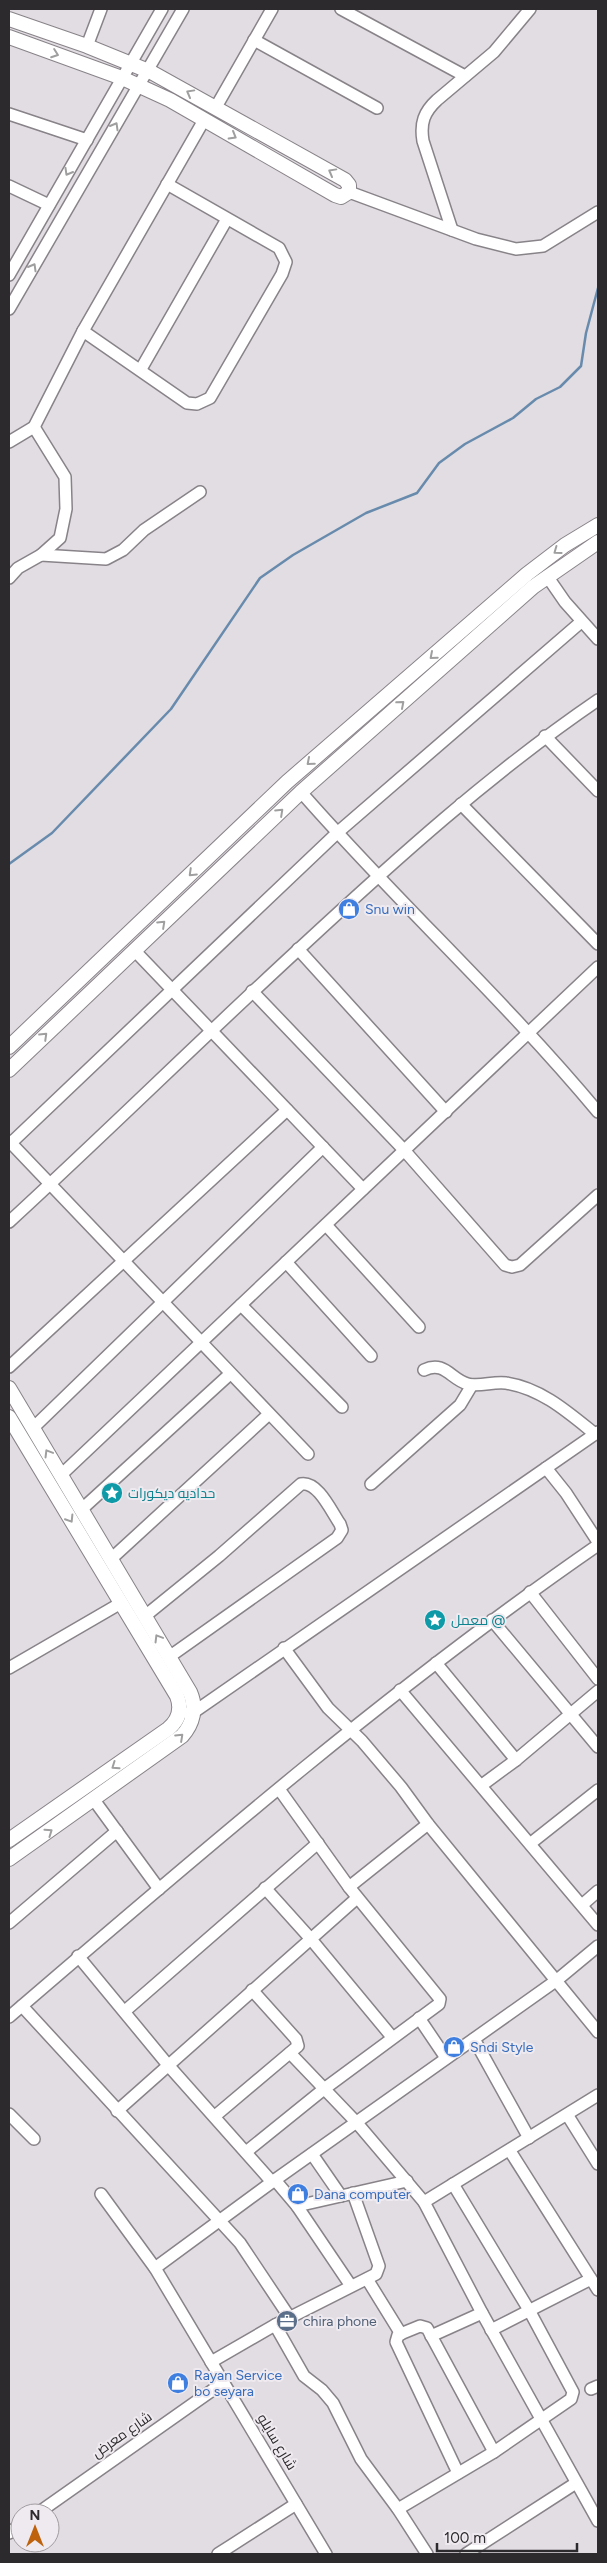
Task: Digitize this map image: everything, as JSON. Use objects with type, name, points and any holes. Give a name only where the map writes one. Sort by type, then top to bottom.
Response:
[{"type":"main road","points":[[9,19],[87,46],[147,70],[345,180],[349,185],[349,192],[341,197],[335,195],[204,120],[138,85],[9,37]]},
{"type":"main road","points":[[9,1047],[287,782],[527,574],[565,545],[598,525]]},
{"type":"main road","points":[[9,1070],[301,792],[548,576],[598,542]]},
{"type":"main road","points":[[9,1388],[190,1692],[194,1712],[191,1724],[182,1736],[9,1860]]},
{"type":"main road","points":[[9,1418],[177,1696],[179,1713],[175,1722],[168,1729],[9,1840]]},
{"type":"street","points":[[87,46],[101,9]]},
{"type":"street","points":[[9,275],[162,9]]},
{"type":"street","points":[[9,309],[183,9]]},
{"type":"street","points":[[216,107],[272,9]]},
{"type":"street","points":[[341,9],[465,76]]},
{"type":"street","points":[[452,230],[423,141],[421,129],[429,108],[494,52],[530,9]]},
{"type":"street","points":[[254,40],[377,108]]},
{"type":"street","points":[[9,114],[86,140]]},
{"type":"street","points":[[9,442],[34,427],[83,331],[204,120]]},
{"type":"street","points":[[83,331],[187,403],[197,404],[210,398],[282,274],[286,262],[279,248],[167,184]]},
{"type":"street","points":[[9,186],[49,205]]},
{"type":"street","points":[[349,192],[503,248],[529,249],[543,246],[598,212]]},
{"type":"street","points":[[140,369],[228,219]]},
{"type":"street","points":[[9,578],[18,568],[41,555],[60,538],[66,509],[65,477],[34,427]]},
{"type":"street","points":[[41,555],[106,559],[123,550],[144,530],[200,492]]},
{"type":"street","points":[[548,576],[581,622],[598,639]]},
{"type":"street","points":[[308,1454],[10,1142],[337,833],[581,622]]},
{"type":"street","points":[[9,1222],[252,991],[378,875],[545,736],[598,700]]},
{"type":"street","points":[[545,736],[598,791]]},
{"type":"street","points":[[301,792],[337,833],[530,1032],[598,1112]]},
{"type":"street","points":[[461,804],[598,944]]},
{"type":"street","points":[[298,949],[446,1112]]},
{"type":"street","points":[[134,950],[363,1189]]},
{"type":"street","points":[[61,1475],[598,967]]},
{"type":"street","points":[[252,991],[404,1150],[508,1266],[520,1265],[598,1195]]},
{"type":"street","points":[[9,1367],[287,1110]]},
{"type":"street","points":[[33,1428],[323,1148]]},
{"type":"street","points":[[326,1225],[419,1327]]},
{"type":"street","points":[[286,1262],[371,1356]]},
{"type":"street","points":[[241,1305],[342,1407]]},
{"type":"street","points":[[179,1713],[194,1712],[597,1433],[561,1406],[525,1388],[498,1382],[472,1385],[462,1382],[444,1368],[434,1366],[424,1370]]},
{"type":"street","points":[[82,1509],[230,1374]]},
{"type":"street","points":[[371,1484],[460,1405],[472,1385]]},
{"type":"street","points":[[112,1559],[269,1414]]},
{"type":"street","points":[[9,2017],[78,1956],[350,1728],[492,1620],[598,1544],[566,1493],[546,1468]]},
{"type":"street","points":[[145,1616],[219,1556],[301,1484],[308,1484],[315,1488],[340,1524],[342,1530],[337,1538],[169,1657]]},
{"type":"street","points":[[530,1592],[598,1679]]},
{"type":"street","points":[[9,1668],[121,1603]]},
{"type":"street","points":[[492,1620],[598,1747]]},
{"type":"street","points":[[284,1648],[328,1708],[350,1728],[401,1787],[428,1824],[598,2032]]},
{"type":"street","points":[[436,1663],[516,1760]]},
{"type":"street","points":[[400,1690],[531,1843],[598,1925]]},
{"type":"street","points":[[482,1785],[516,1760],[598,1691]]},
{"type":"street","points":[[246,2152],[324,2089],[439,2004],[439,1995],[357,1898],[279,1789]]},
{"type":"street","points":[[531,1843],[598,1790]]},
{"type":"street","points":[[94,1800],[159,1889]]},
{"type":"street","points":[[349,1887],[428,1824]]},
{"type":"street","points":[[9,1923],[117,1831]]},
{"type":"street","points":[[125,2011],[318,1844]]},
{"type":"street","points":[[265,1888],[310,1938],[392,2037]]},
{"type":"street","points":[[582,1905],[598,1891]]},
{"type":"street","points":[[117,2111],[357,1898]]},
{"type":"street","points":[[155,2268],[219,2223],[273,2181],[557,1980],[598,1946]]},
{"type":"street","points":[[78,1956],[168,2065],[297,2206],[351,2286]]},
{"type":"street","points":[[215,2116],[298,2046],[297,2041],[252,1990]]},
{"type":"street","points":[[22,2006],[245,2250],[290,2318]]},
{"type":"street","points":[[419,2018],[446,2058]]},
{"type":"street","points":[[474,2039],[529,2138]]},
{"type":"street","points":[[290,2053],[357,2123],[424,2202],[482,2313],[598,2521]]},
{"type":"street","points":[[424,2202],[568,2116],[598,2095]]},
{"type":"street","points":[[9,2114],[34,2139]]},
{"type":"street","points":[[568,2116],[598,2164]]},
{"type":"street","points":[[510,2151],[598,2290]]},
{"type":"street","points":[[312,2154],[341,2196]]},
{"type":"street","points":[[297,2206],[407,2182]]},
{"type":"street","points":[[398,2509],[494,2452],[540,2418],[572,2399],[573,2392],[529,2310],[453,2184]]},
{"type":"street","points":[[211,2362],[276,2325],[376,2274],[379,2266],[353,2193]]},
{"type":"street","name":"شارع سايلو","points":[[101,2194],[155,2268],[326,2554]]},
{"type":"street","points":[[367,2279],[401,2334]]},
{"type":"street","points":[[492,2330],[591,2280]]},
{"type":"street","points":[[431,2336],[482,2313]]},
{"type":"street","points":[[276,2325],[304,2376],[322,2390],[333,2403],[361,2459],[398,2509],[427,2554]]},
{"type":"street","points":[[458,2472],[396,2342],[401,2334],[420,2326],[426,2328],[494,2452]]},
{"type":"street","name":"شارع معرض","points":[[52,2503],[224,2382]]},
{"type":"street","points":[[466,2554],[576,2483]]},
{"type":"street","points":[[218,2554],[232,2550],[296,2504]]},
{"type":"waterway","points":[[9,864],[52,833],[171,709],[260,578],[293,555],[366,513],[417,493],[439,463],[465,444],[513,418],[536,399],[560,387],[581,366],[586,333],[598,288]]},
{"type":"place","name":"Snu win","points":[[349,909]]},
{"type":"place","name":"حداديه ديكورات","points":[[112,1493]]},
{"type":"place","name":"معمل @","points":[[435,1620]]},
{"type":"place","name":"Sndi Style","points":[[454,2047]]},
{"type":"place","name":"Dana computer","points":[[298,2194]]},
{"type":"place","name":"chira phone","points":[[287,2321]]},
{"type":"place","name":"Rayan Service bo seyara","points":[[178,2383]]}]
